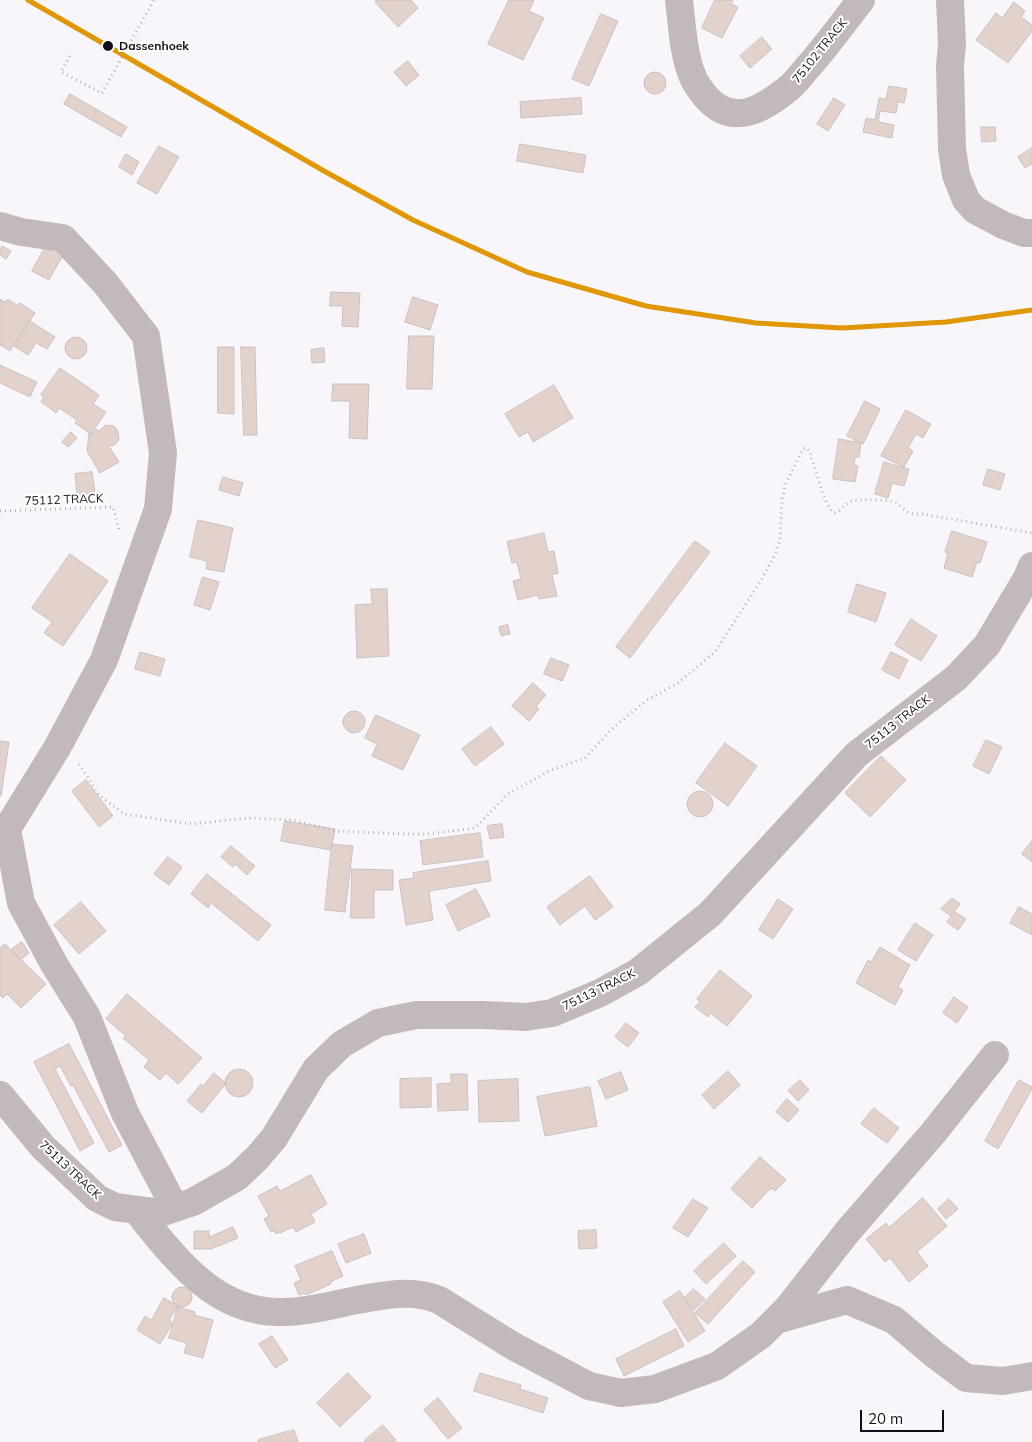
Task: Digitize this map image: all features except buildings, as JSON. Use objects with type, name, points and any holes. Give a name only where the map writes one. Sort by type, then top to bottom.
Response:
[{"type":"street","name":"75102 TRACK","points":[[679,0],[684,39],[692,75],[700,90],[712,104],[723,111],[737,115],[758,109],[790,88],[826,47],[861,0]]},
{"type":"street","points":[[950,0],[952,44],[950,66],[951,140],[956,174],[966,200],[975,210],[1003,225],[1024,233],[1032,233]]},
{"type":"street","points":[[0,226],[20,232],[63,238],[105,283],[146,336],[163,453],[158,510],[104,660],[57,748],[7,829],[21,903],[54,964],[87,1017],[125,1113],[174,1208]]},
{"type":"street","name":"75113 TRACK","points":[[0,1095],[43,1147],[97,1198],[115,1207],[137,1211],[160,1212],[193,1202],[237,1177],[257,1158],[274,1138],[316,1069],[342,1044],[378,1023],[416,1015],[483,1014],[526,1018],[552,1012],[600,993],[638,972],[710,914],[857,754],[956,678],[987,645],[1027,578],[1032,566]]},
{"type":"street","points":[[137,1211],[169,1250],[206,1287],[231,1302],[256,1309],[278,1312],[400,1293],[426,1295],[439,1300],[513,1346],[589,1386],[621,1393],[655,1389],[717,1366],[761,1335],[776,1320],[860,1217],[934,1132],[995,1055]]},
{"type":"street","points":[[776,1320],[847,1300],[894,1320],[966,1378],[1003,1381],[1032,1376]]},
{"type":"path","points":[[70,56],[61,72],[102,93],[154,0]]},
{"type":"path","points":[[78,763],[99,795],[124,814],[192,824],[247,818],[293,820],[335,831],[395,834],[426,834],[475,828],[508,794],[549,770],[585,758],[613,728],[647,700],[676,684],[716,652],[775,555],[780,540],[782,499],[786,483],[803,448],[807,448],[810,451],[830,510],[834,513],[839,512],[846,504],[852,501],[890,501],[898,504],[911,514],[923,514],[1032,533]]},
{"type":"path","name":"75112 TRACK","points":[[0,511],[113,507],[120,535]]},
{"type":"railway","points":[[28,0],[324,171],[413,220],[527,272],[646,306],[756,323],[842,328],[946,322],[1032,310]]},
{"type":"transit line","points":[[28,0],[324,171],[413,220],[527,272],[646,306],[756,323],[842,328],[946,322],[1032,310]]},
{"type":"place","name":"Dassenhoek","points":[[108,46]]}]
